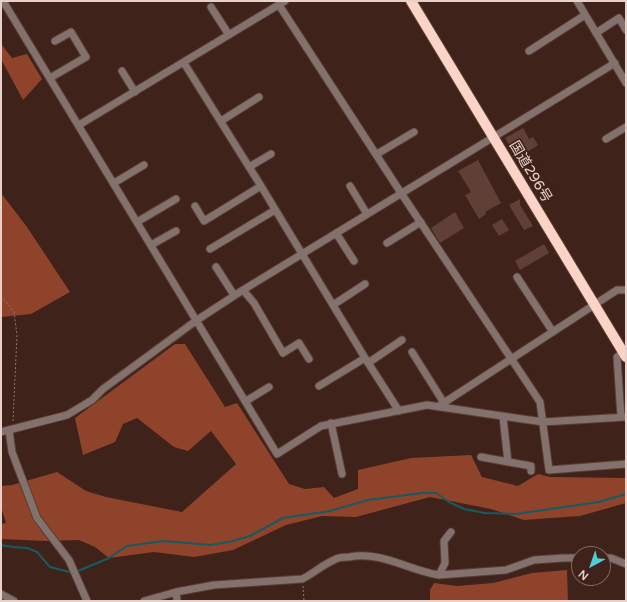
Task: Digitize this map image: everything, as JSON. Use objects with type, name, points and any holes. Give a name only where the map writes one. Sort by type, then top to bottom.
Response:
[{"type":"highway","name":"国道296号","points":[[411,1],[625,355]]},
{"type":"street","points":[[4,1],[277,454],[321,426],[427,405],[441,405],[503,417],[544,422],[624,417],[618,357],[625,355]]},
{"type":"street","points":[[577,1],[626,83]]},
{"type":"street","points":[[79,125],[282,3],[401,193],[540,402],[544,422],[549,470],[626,464]]},
{"type":"street","points":[[211,7],[229,35]]},
{"type":"street","points":[[529,51],[585,15]]},
{"type":"street","points":[[596,33],[619,18],[626,30]]},
{"type":"street","points":[[50,78],[86,57],[71,32],[55,41]]},
{"type":"street","points":[[184,62],[366,360],[399,411]]},
{"type":"street","points":[[1,432],[67,415],[92,400],[103,389],[197,320],[234,295],[615,63]]},
{"type":"street","points":[[122,71],[135,92]]},
{"type":"street","points":[[221,121],[259,97]]},
{"type":"street","points":[[606,139],[626,127]]},
{"type":"street","points":[[377,154],[414,132]]},
{"type":"street","points":[[249,167],[271,154]]},
{"type":"street","points":[[114,184],[144,165]]},
{"type":"street","points":[[195,206],[204,221],[261,186]]},
{"type":"street","points":[[350,186],[367,214]]},
{"type":"street","points":[[137,222],[176,199]]},
{"type":"street","points":[[210,249],[275,210]]},
{"type":"street","points":[[387,243],[430,221]]},
{"type":"street","points":[[151,245],[176,231]]},
{"type":"street","points":[[336,233],[354,261]]},
{"type":"street","points":[[216,267],[234,295]]},
{"type":"street","points":[[517,277],[553,332]]},
{"type":"street","points":[[333,304],[365,284]]},
{"type":"street","points":[[243,290],[254,304],[283,353],[299,343],[309,360]]},
{"type":"street","points":[[441,405],[617,290],[626,290]]},
{"type":"street","points":[[319,386],[402,340]]},
{"type":"street","points":[[412,352],[441,405]]},
{"type":"street","points":[[246,402],[269,387]]},
{"type":"street","points":[[503,417],[508,462]]},
{"type":"street","points":[[331,423],[342,474]]},
{"type":"street","points":[[1,428],[9,430]]},
{"type":"street","points":[[9,430],[12,452],[37,518],[69,560],[87,601]]},
{"type":"street","points":[[481,457],[531,466],[531,471]]},
{"type":"street","points":[[439,575],[445,563],[444,541],[451,532]]},
{"type":"street","points":[[144,601],[176,592],[214,585],[302,579],[311,575],[334,559],[367,555],[389,559],[439,575],[506,570],[534,560],[571,558]]},
{"type":"street","points":[[611,558],[626,564]]},
{"type":"street","points":[[176,592],[177,601]]},
{"type":"street","points":[[1,594],[14,601]]},
{"type":"path","points":[[1,296],[14,312],[17,335],[13,423],[9,430]]},
{"type":"path","points":[[302,579],[304,601]]},
{"type":"shaded area","points":[[1,44],[12,58],[27,54],[42,79],[23,100],[1,59]]},
{"type":"shaded area","points":[[1,193],[27,227],[70,292],[31,314],[1,317]]},
{"type":"shaded area","points":[[175,344],[185,344],[225,407],[237,403],[289,484],[305,489],[324,487],[334,498],[358,489],[358,470],[411,458],[471,455],[482,477],[518,486],[538,474],[550,477],[626,478],[626,503],[580,516],[524,520],[491,509],[430,497],[356,517],[322,516],[286,525],[233,550],[194,557],[154,552],[109,558],[95,547],[79,540],[45,541],[1,539],[1,524],[6,523],[1,507],[1,486],[12,485],[57,472],[86,491],[106,497],[182,512],[236,464],[211,431],[188,451],[174,447],[137,418],[123,424],[115,442],[83,455],[75,418]]},
{"type":"shaded area","points":[[567,570],[568,601],[430,601],[430,590],[434,583],[457,586],[493,583],[532,573]]},
{"type":"building","points":[[523,128],[529,139],[533,137],[538,145],[517,159],[505,138]]},
{"type":"building","points":[[478,160],[501,203],[485,212],[486,214],[479,219],[465,195],[471,192],[458,171]]},
{"type":"building","points":[[520,199],[520,205],[533,226],[524,230],[509,205]]},
{"type":"building","points":[[455,212],[464,228],[440,243],[431,228]]},
{"type":"building","points":[[502,219],[509,230],[499,236],[492,225]]},
{"type":"building","points":[[544,244],[549,253],[520,270],[515,261]]},
{"type":"waterway","points":[[78,571],[109,558],[127,546],[163,541],[211,545],[233,541],[250,536],[283,518],[330,511],[368,500],[422,493],[436,493],[449,502],[464,509],[485,513],[516,514],[599,502],[626,494]]},
{"type":"waterway","points":[[1,545],[27,548],[37,552],[50,567],[73,573]]}]
